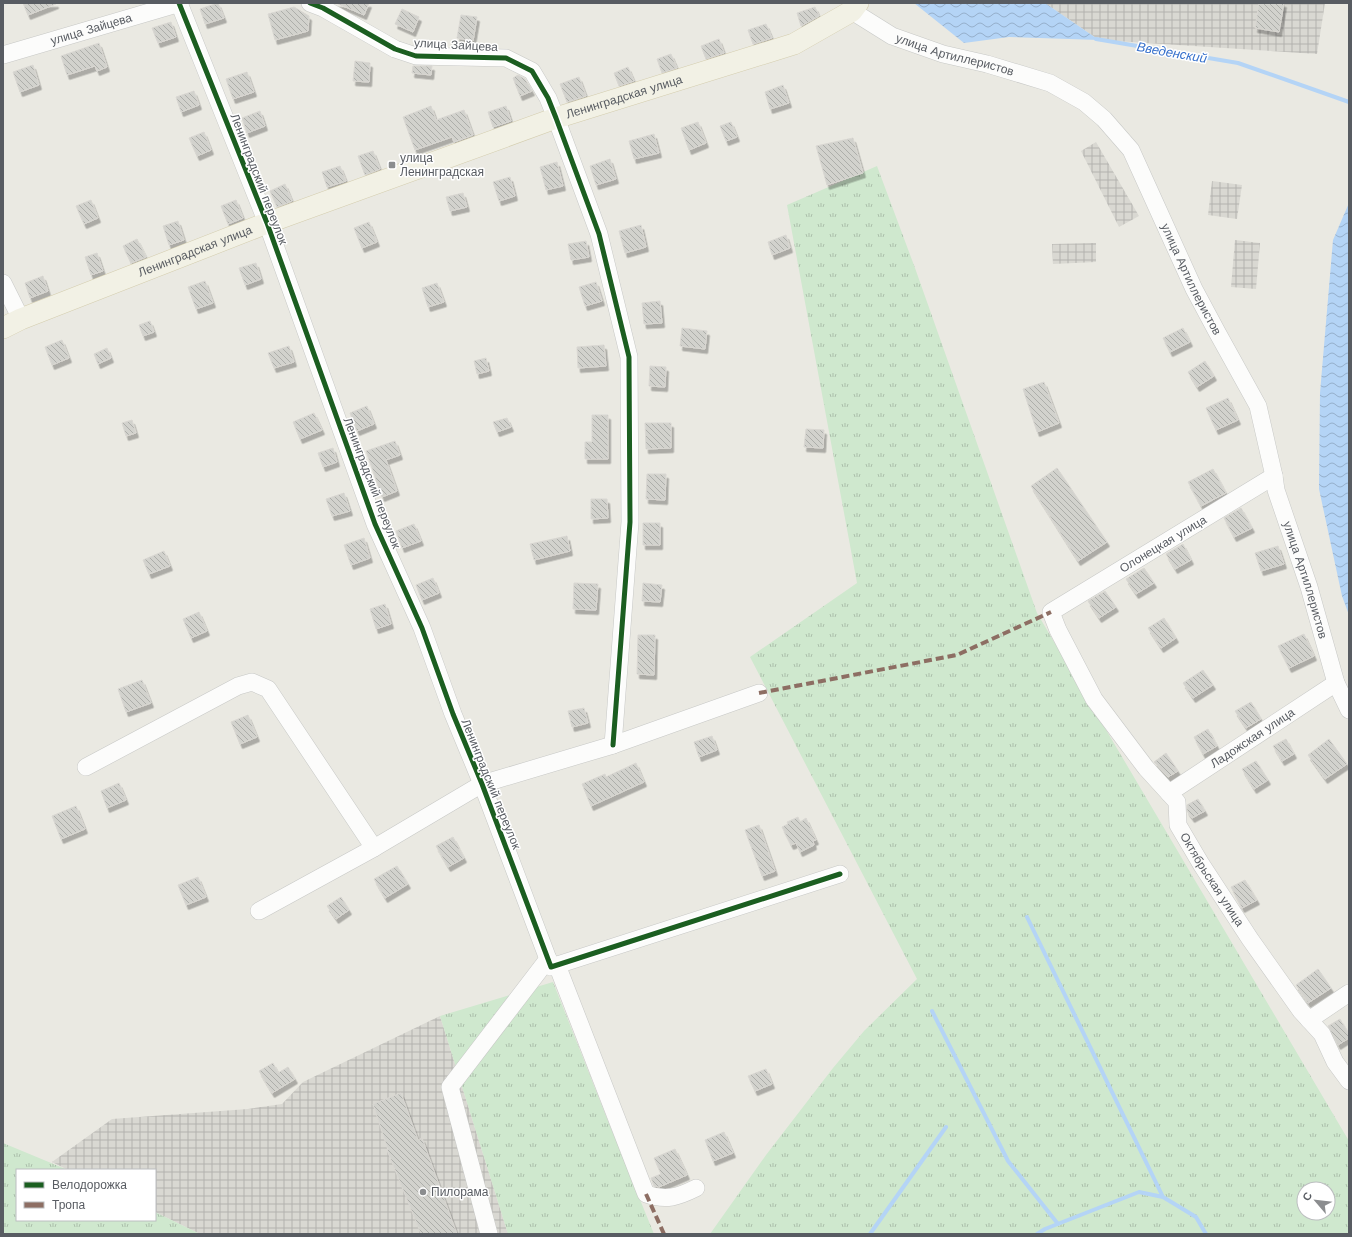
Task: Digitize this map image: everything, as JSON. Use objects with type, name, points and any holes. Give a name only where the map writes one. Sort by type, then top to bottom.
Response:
[{"type":"main road","name":"Ленинградская улица","points":[[12,323],[266,223],[556,118],[794,44],[855,7]]},
{"type":"street","name":"улица Зайцева","points":[[3,55],[180,3]]},
{"type":"street","name":"Ленинградский переулок","points":[[180,3],[266,223],[375,524],[422,628],[453,714],[552,964],[646,1194],[656,1198],[670,1198],[685,1194],[696,1188]]},
{"type":"street","name":"улица Зайцева","points":[[310,3],[323,8],[395,49],[416,56],[506,58],[532,71],[548,98],[599,234],[630,357],[630,522],[613,745]]},
{"type":"street","name":"улица Артиллеристов","points":[[855,7],[892,36],[943,54],[987,64],[1050,83],[1084,102],[1104,119],[1131,150],[1194,289],[1258,406],[1276,490],[1309,587],[1336,683],[1349,710]]},
{"type":"street","points":[[3,283],[12,323]]},
{"type":"street","name":"Олонецкая улица","points":[[1051,612],[1274,476]]},
{"type":"street","name":"Октябрьская улица","points":[[1051,612],[1058,630],[1094,699],[1146,768],[1177,802],[1178,825],[1201,864],[1250,939],[1309,1020],[1322,1034],[1335,1062],[1349,1081]]},
{"type":"street","points":[[86,767],[238,686],[252,682],[268,689],[374,848]]},
{"type":"street","name":"Ладожская улица","points":[[1169,793],[1336,683]]},
{"type":"street","points":[[259,911],[374,848],[482,784],[613,745],[759,692]]},
{"type":"street","points":[[489,1234],[450,1087],[552,964],[840,874]]},
{"type":"street","points":[[1309,1020],[1349,993]]},
{"type":"shaded area","points":[[1045,3],[1325,3],[1317,54],[1099,40]]},
{"type":"shaded area","points":[[1096,142],[1139,216],[1119,227],[1081,151]]},
{"type":"shaded area","points":[[1212,181],[1242,185],[1237,219],[1208,215]]},
{"type":"shaded area","points":[[1235,240],[1260,243],[1256,289],[1231,287]]},
{"type":"shaded area","points":[[1096,243],[1096,262],[1053,264],[1052,244]]},
{"type":"shaded area","points":[[440,1016],[508,1234],[200,1234],[156,1212],[156,1169],[66,1169],[52,1162],[112,1119],[248,1109],[282,1104],[303,1082]]},
{"type":"green space","points":[[877,166],[915,268],[1037,613],[1349,1141],[1349,1234],[710,1234],[766,1155],[833,1068],[864,1031],[917,979],[750,657],[857,583],[787,205]]},
{"type":"green space","points":[[553,982],[654,1234],[508,1234],[440,1016]]},
{"type":"green space","points":[[3,1143],[66,1169],[16,1169],[16,1221],[156,1221],[156,1212],[200,1234],[3,1234]]},
{"type":"water","points":[[914,3],[1045,3],[1099,40],[1009,37],[964,43]]},
{"type":"water","points":[[1349,203],[1349,615],[1342,596],[1319,489],[1320,393],[1333,240]]},
{"type":"building","points":[[23,3],[56,3],[56,4],[28,15]]},
{"type":"building","points":[[218,3],[224,18],[205,24],[200,9]]},
{"type":"building","points":[[336,3],[369,3],[364,15]]},
{"type":"building","points":[[1259,3],[1284,3],[1279,32],[1255,28]]},
{"type":"building","points":[[294,7],[309,16],[308,31],[275,40],[268,14]]},
{"type":"building","points":[[815,7],[819,16],[801,26],[797,13]]},
{"type":"building","points":[[402,9],[419,17],[413,32],[395,24]]},
{"type":"building","points":[[461,15],[477,17],[473,41],[457,38]]},
{"type":"building","points":[[171,22],[176,37],[158,43],[152,28]]},
{"type":"building","points":[[766,24],[772,38],[753,44],[748,30]]},
{"type":"building","points":[[719,39],[724,53],[706,59],[701,46]]},
{"type":"building","points":[[99,43],[107,67],[97,71],[95,66],[67,75],[61,56]]},
{"type":"building","points":[[671,54],[677,68],[662,73],[657,59]]},
{"type":"building","points":[[355,61],[370,63],[369,82],[353,81]]},
{"type":"building","points":[[33,65],[39,85],[20,92],[13,72]]},
{"type":"building","points":[[413,66],[432,66],[431,75],[412,73]]},
{"type":"building","points":[[628,67],[634,81],[619,86],[614,73]]},
{"type":"building","points":[[247,72],[254,92],[233,99],[226,79]]},
{"type":"building","points":[[518,75],[525,79],[532,91],[520,96],[513,78]]},
{"type":"building","points":[[579,77],[586,96],[567,102],[560,84]]},
{"type":"building","points":[[783,85],[789,103],[770,109],[765,92]]},
{"type":"building","points":[[194,91],[199,105],[181,112],[176,97]]},
{"type":"building","points":[[431,106],[436,120],[464,110],[473,135],[454,142],[452,137],[415,150],[403,117]]},
{"type":"building","points":[[506,106],[511,121],[493,127],[488,112]]},
{"type":"building","points":[[260,111],[265,126],[247,133],[242,118]]},
{"type":"building","points":[[698,122],[706,143],[689,150],[681,128]]},
{"type":"building","points":[[731,122],[737,137],[726,141],[720,126]]},
{"type":"building","points":[[204,132],[211,150],[197,156],[189,138]]},
{"type":"building","points":[[654,134],[659,153],[634,159],[629,141]]},
{"type":"building","points":[[853,138],[863,173],[827,185],[816,146]]},
{"type":"building","points":[[373,151],[380,169],[365,175],[358,156]]},
{"type":"building","points":[[610,159],[616,179],[596,185],[590,166]]},
{"type":"building","points":[[557,162],[563,186],[546,190],[540,167]]},
{"type":"building","points":[[340,166],[346,181],[327,187],[322,172]]},
{"type":"building","points":[[510,177],[515,196],[499,201],[493,182]]},
{"type":"building","points":[[285,184],[292,201],[277,207],[270,191]]},
{"type":"building","points":[[463,193],[467,207],[450,211],[446,197]]},
{"type":"building","points":[[91,200],[98,218],[84,224],[76,206]]},
{"type":"building","points":[[236,200],[243,218],[228,224],[221,206]]},
{"type":"building","points":[[178,221],[184,240],[169,245],[163,226]]},
{"type":"building","points":[[369,222],[377,242],[362,248],[354,228]]},
{"type":"building","points":[[641,225],[646,247],[625,253],[619,231]]},
{"type":"building","points":[[786,235],[790,248],[772,255],[768,242]]},
{"type":"building","points":[[137,239],[146,257],[131,263],[123,246]]},
{"type":"building","points":[[586,241],[589,257],[571,260],[568,244]]},
{"type":"building","points":[[97,253],[103,271],[91,275],[85,257]]},
{"type":"building","points":[[256,263],[261,279],[245,285],[239,268]]},
{"type":"building","points":[[43,276],[48,291],[30,298],[25,283]]},
{"type":"building","points":[[205,281],[213,303],[196,309],[188,287]]},
{"type":"building","points":[[596,282],[602,301],[585,306],[579,287]]},
{"type":"building","points":[[437,283],[444,302],[428,307],[422,288]]},
{"type":"building","points":[[660,301],[662,323],[644,324],[642,303]]},
{"type":"building","points":[[150,321],[154,332],[143,336],[139,325]]},
{"type":"building","points":[[682,328],[707,331],[705,349],[680,346]]},
{"type":"building","points":[[1183,328],[1190,342],[1170,352],[1163,338]]},
{"type":"building","points":[[62,340],[69,358],[52,365],[45,347]]},
{"type":"building","points":[[604,345],[606,366],[578,368],[577,347]]},
{"type":"building","points":[[289,346],[294,362],[274,368],[268,353]]},
{"type":"building","points":[[107,348],[111,358],[98,364],[94,354]]},
{"type":"building","points":[[486,358],[489,371],[477,374],[474,361]]},
{"type":"building","points":[[1205,361],[1214,376],[1197,387],[1188,372]]},
{"type":"building","points":[[650,366],[666,367],[665,387],[649,386]]},
{"type":"building","points":[[1044,382],[1059,423],[1037,432],[1023,389]]},
{"type":"building","points":[[1228,398],[1238,420],[1216,430],[1206,408]]},
{"type":"building","points":[[367,406],[374,424],[357,431],[350,413]]},
{"type":"building","points":[[314,413],[322,430],[300,439],[293,422]]},
{"type":"building","points":[[592,415],[608,415],[608,459],[585,459],[585,442],[592,442]]},
{"type":"building","points":[[507,418],[511,427],[497,432],[493,422]]},
{"type":"building","points":[[132,420],[136,433],[126,436],[122,423]]},
{"type":"building","points":[[645,423],[671,423],[671,448],[646,449]]},
{"type":"building","points":[[806,429],[824,430],[823,448],[804,447]]},
{"type":"building","points":[[395,441],[400,455],[386,460],[397,491],[382,497],[366,451]]},
{"type":"building","points":[[333,448],[337,462],[323,467],[318,453]]},
{"type":"building","points":[[1057,468],[1107,542],[1078,561],[1031,486]]},
{"type":"building","points":[[1213,469],[1226,493],[1201,506],[1188,482]]},
{"type":"building","points":[[647,474],[666,474],[665,500],[646,499]]},
{"type":"building","points":[[344,493],[350,511],[332,516],[326,499]]},
{"type":"building","points":[[591,499],[607,499],[608,518],[591,519]]},
{"type":"building","points":[[1241,508],[1252,528],[1234,537],[1224,518]]},
{"type":"building","points":[[643,523],[660,523],[660,545],[643,545]]},
{"type":"building","points":[[414,524],[421,541],[402,548],[396,531]]},
{"type":"building","points":[[567,536],[570,551],[534,560],[530,544]]},
{"type":"building","points":[[364,538],[370,558],[351,565],[344,545]]},
{"type":"building","points":[[1183,544],[1191,560],[1175,569],[1166,554]]},
{"type":"building","points":[[1278,546],[1284,564],[1261,571],[1255,553]]},
{"type":"building","points":[[164,551],[170,566],[149,574],[143,560]]},
{"type":"building","points":[[1144,568],[1154,583],[1136,594],[1126,579]]},
{"type":"building","points":[[433,578],[439,593],[422,600],[416,585]]},
{"type":"building","points":[[574,583],[598,584],[596,610],[573,609]]},
{"type":"building","points":[[643,583],[662,585],[660,602],[642,601]]},
{"type":"building","points":[[1105,591],[1116,607],[1099,618],[1088,601]]},
{"type":"building","points":[[385,604],[391,624],[376,629],[370,609]]},
{"type":"building","points":[[199,612],[207,631],[191,638],[183,619]]},
{"type":"building","points":[[1164,618],[1176,638],[1161,648],[1148,628]]},
{"type":"building","points":[[1304,634],[1314,656],[1289,668],[1278,646]]},
{"type":"building","points":[[638,635],[655,635],[654,675],[637,674]]},
{"type":"building","points":[[1203,670],[1213,685],[1193,698],[1183,683]]},
{"type":"building","points":[[142,680],[151,703],[126,712],[118,689]]},
{"type":"building","points":[[1251,702],[1261,719],[1246,728],[1235,711]]},
{"type":"building","points":[[584,708],[588,723],[572,727],[568,711]]},
{"type":"building","points":[[248,715],[257,737],[240,744],[231,722]]},
{"type":"building","points":[[1208,729],[1217,746],[1203,754],[1194,737]]},
{"type":"building","points":[[712,736],[717,750],[699,757],[694,742]]},
{"type":"building","points":[[1286,739],[1294,754],[1282,761],[1273,746]]},
{"type":"building","points":[[1329,739],[1347,764],[1325,779],[1308,755]]},
{"type":"building","points":[[1166,753],[1178,771],[1168,777],[1154,762]]},
{"type":"building","points":[[1256,761],[1268,780],[1254,789],[1242,769]]},
{"type":"building","points":[[636,763],[644,782],[591,806],[582,784],[605,774],[606,777]]},
{"type":"building","points":[[119,783],[126,800],[107,808],[101,791]]},
{"type":"building","points":[[1198,799],[1205,811],[1192,818],[1187,811],[1187,805]]},
{"type":"building","points":[[76,806],[85,829],[61,839],[52,816]]},
{"type":"building","points":[[798,817],[800,822],[806,818],[816,840],[813,841],[814,845],[800,852],[796,843],[791,845],[782,827],[788,824],[787,822]]},
{"type":"building","points":[[759,825],[775,871],[762,876],[745,830]]},
{"type":"building","points":[[453,837],[464,858],[448,867],[436,846]]},
{"type":"building","points":[[397,866],[408,884],[385,898],[374,879]]},
{"type":"building","points":[[198,877],[206,897],[186,905],[178,885]]},
{"type":"building","points":[[1245,880],[1257,900],[1242,908],[1231,887]]},
{"type":"building","points":[[341,897],[349,910],[336,919],[327,906]]},
{"type":"building","points":[[1318,969],[1331,988],[1308,1003],[1296,985]]},
{"type":"building","points":[[1340,1019],[1349,1035],[1349,1038],[1338,1045],[1328,1026]]},
{"type":"building","points":[[273,1063],[278,1073],[288,1067],[295,1079],[272,1093],[259,1071]]},
{"type":"building","points":[[766,1069],[772,1084],[755,1091],[748,1076]]},
{"type":"building","name":"Пилорама","points":[[401,1093],[418,1140],[422,1138],[457,1234],[421,1234],[387,1150],[373,1104]]},
{"type":"building","points":[[724,1132],[733,1153],[713,1161],[705,1140]]},
{"type":"building","points":[[675,1149],[687,1175],[659,1187],[654,1186],[651,1178],[661,1174],[654,1158]]},
{"type":"waterway","name":"Введенский","points":[[1096,39],[1238,63],[1349,102]]},
{"type":"waterway","points":[[1027,917],[1163,1197]]},
{"type":"waterway","points":[[932,1011],[1008,1161],[1058,1224]]},
{"type":"waterway","points":[[870,1234],[946,1127]]},
{"type":"waterway","points":[[1037,1234],[1045,1229],[1139,1192],[1163,1197],[1196,1217],[1206,1234]]},
{"type":"marked path","points":[[759,693],[957,655],[1051,612]]},
{"type":"marked path","points":[[646,1194],[664,1234]]},
{"type":"cycle path","points":[[179,3],[267,223],[375,524],[422,628],[453,714],[482,784],[551,967],[840,874]]},
{"type":"cycle path","points":[[310,3],[323,8],[395,49],[416,56],[506,58],[532,71],[548,98],[599,234],[629,357],[630,522],[613,745]]},
{"type":"place","name":"улица Ленинградская","points":[[392,165]]},
{"type":"place","name":"Пилорама","points":[[423,1192]]}]
